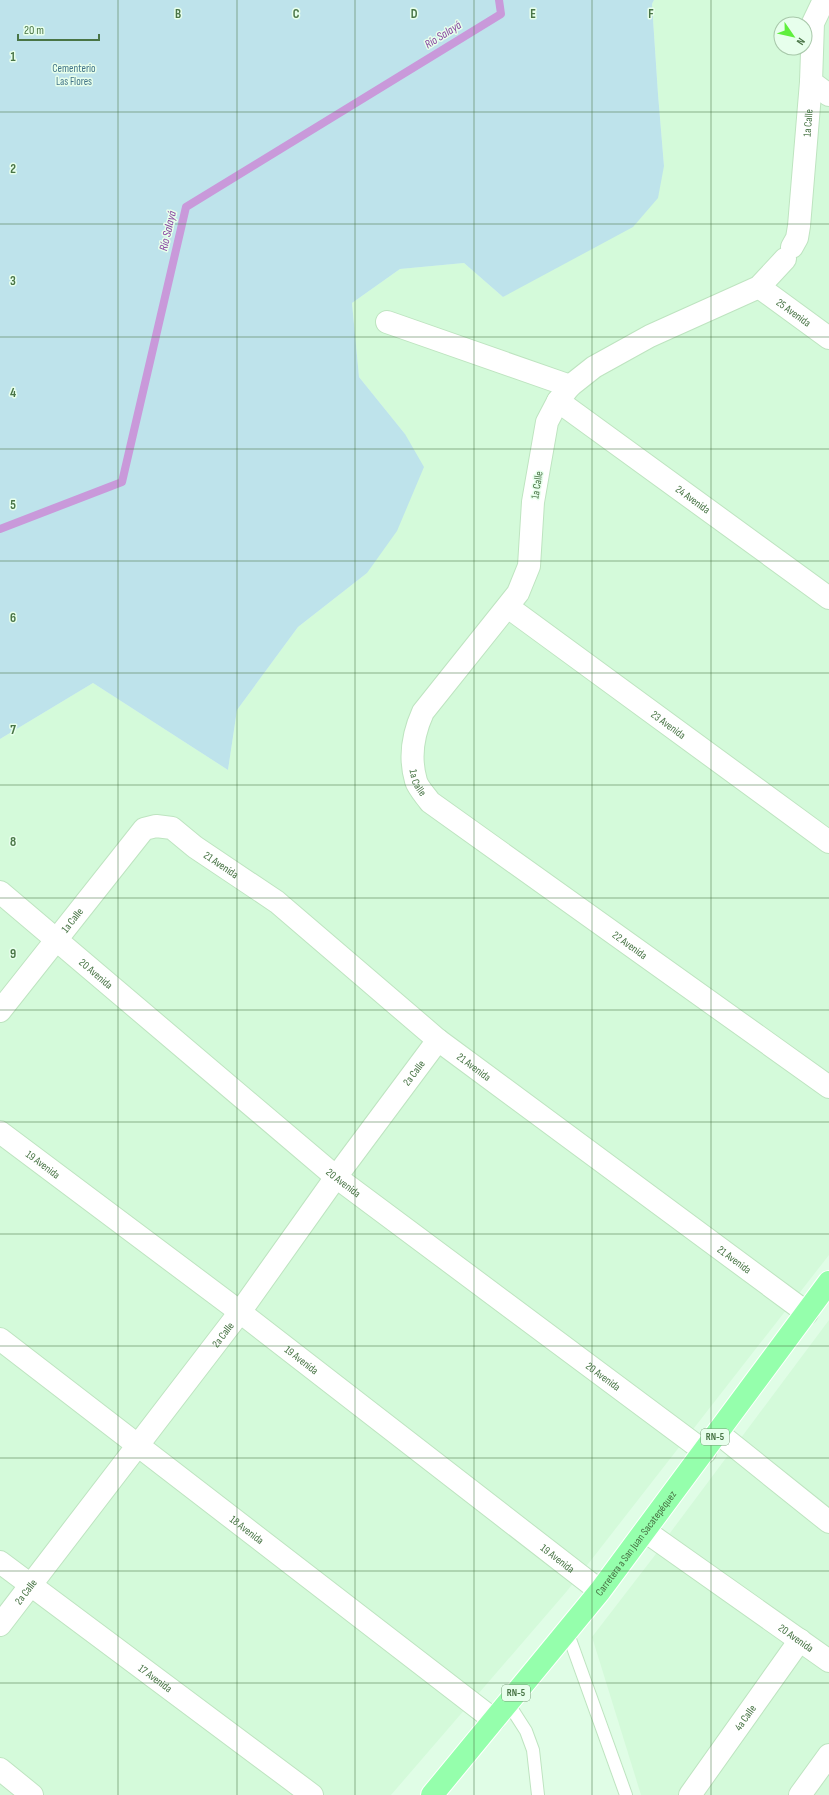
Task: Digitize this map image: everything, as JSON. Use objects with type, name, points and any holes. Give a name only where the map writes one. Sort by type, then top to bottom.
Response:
[{"type":"main road","name":"Carretera a San Juan Sacatepéquez","points":[[432,1795],[600,1591],[705,1452],[829,1282]]},
{"type":"street","name":"1a Calle","points":[[430,802],[416,783],[412,756],[415,730],[423,712],[518,593],[529,566],[534,502],[547,422],[564,394],[594,367],[650,336],[759,287],[788,253],[797,238],[811,82],[813,23],[824,0]]},
{"type":"street","points":[[811,82],[829,95]]},
{"type":"street","name":"25 Avenida","points":[[759,287],[829,338]]},
{"type":"street","name":"24 Avenida","points":[[387,322],[564,394],[829,598]]},
{"type":"street","name":"23 Avenida","points":[[508,607],[829,842]]},
{"type":"street","name":"22 Avenida","points":[[430,802],[829,1087]]},
{"type":"street","name":"21 Avenida","points":[[144,829],[156,826],[172,828],[195,847],[277,902],[438,1040],[807,1313]]},
{"type":"street","name":"1a Calle","points":[[0,1011],[144,829]]},
{"type":"street","name":"20 Avenida","points":[[0,892],[336,1177],[705,1452]]},
{"type":"street","name":"2a Calle","points":[[0,1625],[240,1312],[336,1177],[438,1040]]},
{"type":"street","name":"19 Avenida","points":[[0,1132],[240,1312],[600,1591]]},
{"type":"street","name":"18 Avenida","points":[[0,1339],[494,1720]]},
{"type":"street","points":[[718,1433],[829,1522]]},
{"type":"street","name":"20 Avenida","points":[[645,1531],[829,1661]]},
{"type":"street","name":"17 Avenida","points":[[0,1562],[312,1795]]},
{"type":"street","name":"4a Calle","points":[[690,1795],[800,1640]]},
{"type":"street","points":[[800,1795],[829,1755]]},
{"type":"street","points":[[0,1769],[32,1795]]},
{"type":"lane","points":[[567,1631],[626,1795]]},
{"type":"lane","points":[[508,1703],[526,1731],[533,1750],[538,1795]]},
{"type":"shaded area","points":[[654,0],[829,0],[829,1255],[567,1591],[391,1795],[0,1795],[0,739],[93,683],[228,770],[237,710],[298,627],[367,573],[405,434],[359,377],[352,303],[400,269],[464,263],[503,297],[664,166],[652,4]]},
{"type":"shaded area","points":[[829,1320],[829,1654],[667,1537]]},
{"type":"shaded area","points":[[662,1546],[829,1666],[829,1795],[641,1795],[592,1637]]},
{"type":"green space","name":"Cementerio Las Flores","points":[[0,0],[654,0],[652,4],[664,166],[658,198],[633,227],[503,297],[464,263],[400,269],[352,303],[359,377],[405,434],[424,467],[397,531],[367,573],[298,627],[237,710],[228,770],[93,683],[0,739]]},
{"type":"waterway","name":"Río Salayá","points":[[0,529],[122,482],[186,207],[501,14],[499,0]]}]
